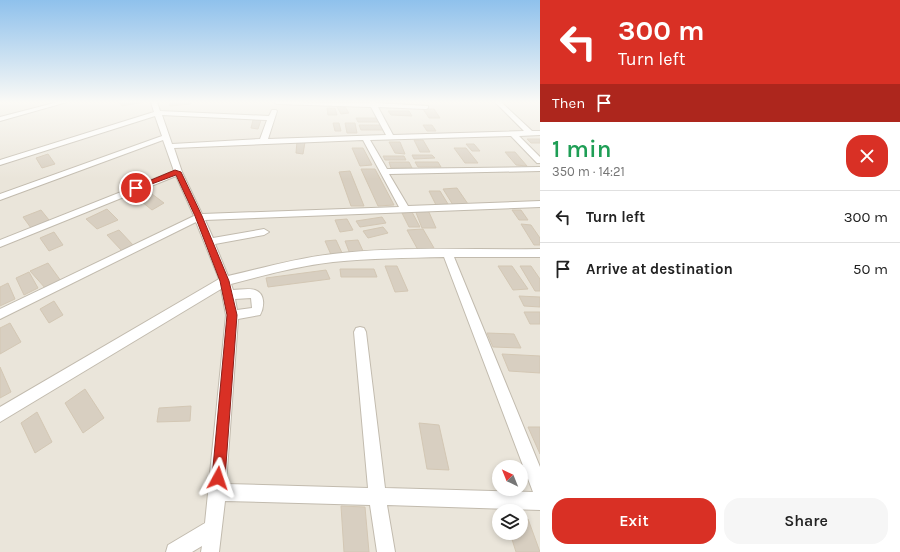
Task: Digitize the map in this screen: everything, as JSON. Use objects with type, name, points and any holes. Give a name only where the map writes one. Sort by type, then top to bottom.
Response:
[{"type":"street","points":[[0,163],[98,128]]},
{"type":"street","points":[[163,128],[178,172],[199,216],[225,281],[232,315],[217,492],[210,552]]},
{"type":"street","points":[[263,141],[268,128]]},
{"type":"street","points":[[385,128],[390,137]]},
{"type":"street","points":[[524,128],[530,134]]},
{"type":"street","points":[[0,197],[167,142],[263,141],[540,133]]},
{"type":"street","points":[[513,134],[540,161]]},
{"type":"street","points":[[365,138],[404,208]]},
{"type":"street","points":[[383,172],[540,169]]},
{"type":"street","points":[[0,244],[178,172]]},
{"type":"street","points":[[0,314],[199,216],[540,204]]},
{"type":"street","points":[[209,242],[264,232]]},
{"type":"street","points":[[0,414],[225,281],[285,266],[333,258],[392,254],[539,255]]},
{"type":"street","points":[[448,254],[540,488]]},
{"type":"street","points":[[228,295],[253,294],[256,297],[258,310],[256,312],[232,315]]},
{"type":"street","points":[[360,332],[377,496],[386,552]]},
{"type":"street","points":[[217,492],[540,501]]},
{"type":"street","points":[[175,552],[212,529]]},
{"type":"shaded area","points":[[0,128],[540,128],[540,552],[0,552]]},
{"type":"building","points":[[334,128],[340,128],[341,131],[335,131]]},
{"type":"building","points":[[346,128],[356,128],[357,133],[347,133]]},
{"type":"building","points":[[360,128],[382,128],[383,130],[361,130]]},
{"type":"building","points":[[425,128],[434,128],[436,131],[427,131]]},
{"type":"building","points":[[527,139],[540,139],[540,143],[531,143]]},
{"type":"building","points":[[414,140],[423,140],[430,152],[420,152]]},
{"type":"building","points":[[297,141],[305,142],[303,154],[296,153]]},
{"type":"building","points":[[389,142],[400,142],[405,154],[395,153]]},
{"type":"building","points":[[466,144],[474,144],[480,151],[472,151]]},
{"type":"building","points":[[352,148],[363,148],[372,165],[360,166]]},
{"type":"building","points":[[454,148],[466,148],[478,163],[465,163]]},
{"type":"building","points":[[505,152],[515,152],[527,166],[516,165]]},
{"type":"building","points":[[48,154],[55,164],[42,168],[36,158]]},
{"type":"building","points":[[412,155],[432,155],[435,158],[414,159]]},
{"type":"building","points":[[383,156],[404,156],[406,160],[385,160]]},
{"type":"building","points":[[389,162],[409,162],[412,168],[391,168]]},
{"type":"building","points":[[415,162],[438,162],[441,167],[418,167]]},
{"type":"building","points":[[361,169],[375,169],[394,205],[378,206]]},
{"type":"building","points":[[350,171],[364,206],[351,206],[339,172]]},
{"type":"building","points":[[457,188],[468,204],[453,205],[443,189]]},
{"type":"building","points":[[148,191],[164,203],[152,210],[136,197]]},
{"type":"building","points":[[429,191],[440,191],[448,204],[436,205]]},
{"type":"building","points":[[107,209],[118,220],[97,229],[86,219]]},
{"type":"building","points":[[41,210],[49,220],[31,228],[23,217]]},
{"type":"building","points":[[415,210],[428,210],[436,228],[422,228]]},
{"type":"building","points":[[512,210],[521,210],[528,220],[519,220]]},
{"type":"building","points":[[412,212],[420,227],[409,227],[402,213]]},
{"type":"building","points":[[382,217],[386,223],[360,227],[356,221]]},
{"type":"building","points":[[347,219],[353,230],[340,232],[335,220]]},
{"type":"building","points":[[521,224],[531,225],[540,238],[540,245],[534,245]]},
{"type":"building","points":[[383,227],[388,233],[368,238],[363,231]]},
{"type":"building","points":[[423,229],[434,248],[418,250],[407,230]]},
{"type":"building","points":[[119,230],[133,245],[122,251],[107,235]]},
{"type":"building","points":[[54,232],[63,245],[49,251],[40,238]]},
{"type":"building","points":[[336,240],[343,255],[332,257],[325,241]]},
{"type":"building","points":[[358,240],[364,253],[350,254],[345,241]]},
{"type":"building","points":[[48,263],[61,281],[46,289],[30,271]]},
{"type":"building","points":[[385,266],[397,266],[408,291],[395,292]]},
{"type":"building","points":[[498,266],[512,266],[528,289],[513,290]]},
{"type":"building","points":[[520,266],[531,266],[540,279],[540,291],[535,291]]},
{"type":"building","points":[[340,269],[374,269],[377,277],[341,277]]},
{"type":"building","points":[[326,270],[330,279],[268,287],[266,278]]},
{"type":"building","points":[[29,272],[38,288],[24,295],[16,278]]},
{"type":"building","points":[[8,283],[15,299],[0,306],[0,287]]},
{"type":"building","points":[[519,296],[540,297],[540,307],[524,306]]},
{"type":"building","points":[[54,301],[63,315],[49,323],[40,309]]},
{"type":"building","points":[[524,312],[540,312],[540,324],[530,324]]},
{"type":"building","points":[[10,323],[21,342],[0,354],[0,328]]},
{"type":"building","points":[[487,333],[514,334],[521,348],[493,347]]},
{"type":"building","points":[[502,354],[540,356],[540,373],[509,371]]},
{"type":"building","points":[[0,367],[11,392],[0,398]]},
{"type":"building","points":[[85,389],[104,418],[83,433],[65,403]]},
{"type":"building","points":[[191,406],[190,421],[157,422],[159,408]]},
{"type":"building","points":[[37,412],[52,442],[35,453],[21,423]]},
{"type":"building","points":[[419,423],[439,425],[449,470],[427,469]]},
{"type":"building","points":[[528,427],[540,427],[540,454]]},
{"type":"building","points":[[341,506],[365,507],[369,552],[344,552]]},
{"type":"building","points":[[528,519],[540,552],[516,552],[512,540],[528,540]]},
{"type":"route","points":[[136,188],[178,172],[199,216],[225,281],[232,315],[218,478]]}]
